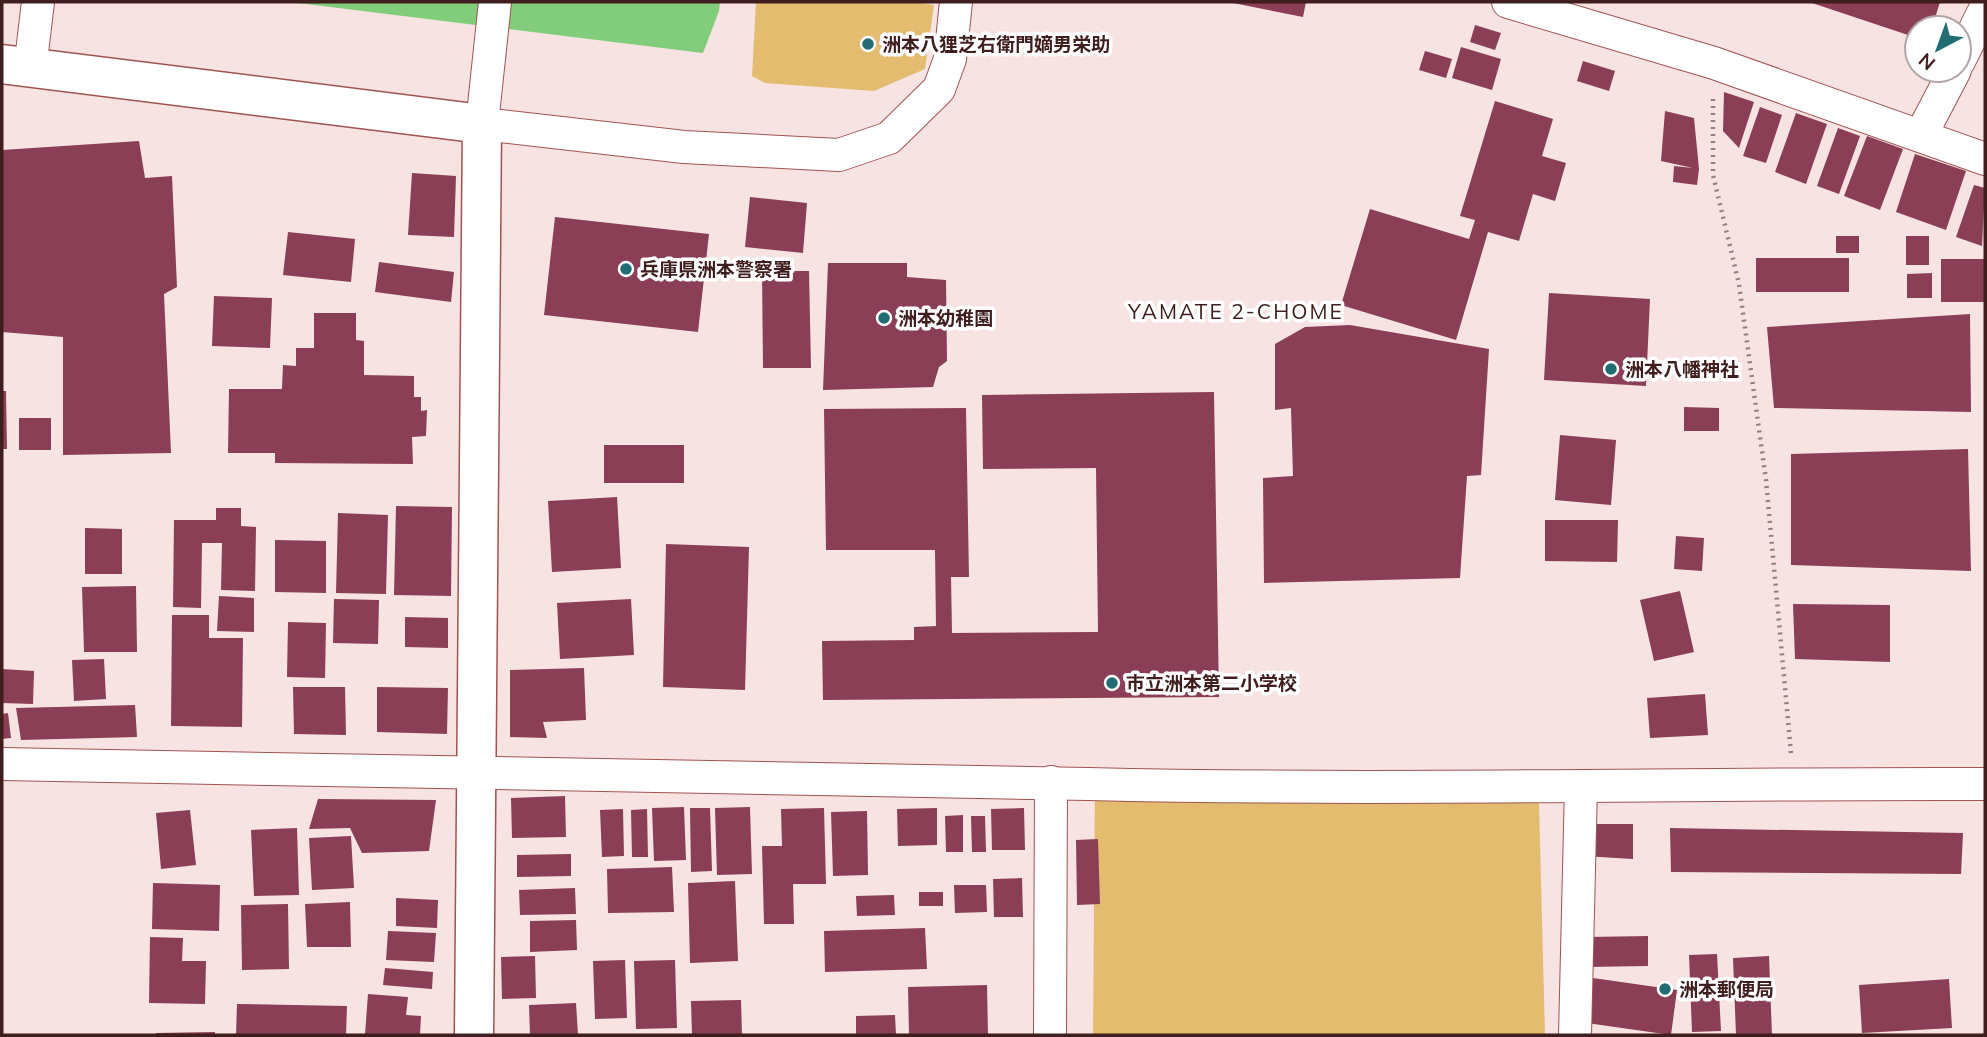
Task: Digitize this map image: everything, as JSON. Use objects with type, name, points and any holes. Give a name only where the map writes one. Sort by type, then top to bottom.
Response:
[{"type":"street","points":[[38,2],[16,67],[684,147],[839,155],[889,138],[939,89],[950,59],[956,2]]},
{"type":"street","points":[[474,1035],[482,124],[495,2]]},
{"type":"street","points":[[1508,2],[1714,64],[1985,159]]},
{"type":"street","points":[[1973,33],[1985,9]]},
{"type":"street","points":[[1922,135],[1948,84]]},
{"type":"street","points":[[2,764],[475,769],[1051,782],[1581,787],[1793,783],[1985,784]]},
{"type":"street","points":[[1049,1035],[1051,782]]},
{"type":"street","points":[[1575,1035],[1581,787]]},
{"type":"path","points":[[1714,64],[1713,175],[1739,284],[1766,480],[1793,783]]},
{"type":"shaded area","points":[[290,2],[720,2],[703,53]]},
{"type":"shaded area","points":[[756,2],[914,2],[934,5],[925,69],[874,91],[765,83],[752,76]]},
{"type":"shaded area","points":[[1095,785],[1539,803],[1545,1035],[1093,1035]]},
{"type":"building","points":[[1228,2],[1306,2],[1303,17]]},
{"type":"building","points":[[1809,2],[1940,2],[1936,14],[1903,14],[1903,33]]},
{"type":"building","points":[[1475,25],[1501,33],[1495,50],[1470,42]]},
{"type":"building","points":[[1461,47],[1501,59],[1492,90],[1452,78]]},
{"type":"building","points":[[1425,51],[1452,59],[1446,78],[1419,70]]},
{"type":"building","points":[[1583,61],[1615,71],[1609,91],[1577,81]]},
{"type":"building","points":[[1724,92],[1754,102],[1739,148],[1723,131]]},
{"type":"building","points":[[1495,101],[1553,119],[1542,156],[1566,163],[1555,201],[1533,194],[1519,241],[1488,232],[1456,340],[1341,305],[1370,209],[1469,239],[1475,220],[1460,216]]},
{"type":"building","points":[[1760,107],[1782,115],[1766,163],[1743,156]]},
{"type":"building","points":[[1665,111],[1694,118],[1699,169],[1697,185],[1673,182],[1674,166],[1693,168],[1661,161]]},
{"type":"building","points":[[1796,113],[1827,124],[1806,184],[1775,172]]},
{"type":"building","points":[[1838,128],[1860,136],[1839,194],[1817,186]]},
{"type":"building","points":[[1867,136],[1903,149],[1880,210],[1844,196]]},
{"type":"building","points":[[139,141],[145,178],[172,176],[177,287],[164,294],[171,453],[63,455],[63,337],[2,332],[2,150]]},
{"type":"building","points":[[1915,154],[1966,171],[1946,230],[1896,212]]},
{"type":"building","points":[[412,173],[456,176],[454,237],[408,235]]},
{"type":"building","points":[[1974,185],[1985,188],[1982,246],[1956,237]]},
{"type":"building","points":[[750,197],[807,203],[803,253],[745,247]]},
{"type":"building","points":[[555,217],[709,234],[698,332],[544,315]]},
{"type":"building","points":[[288,232],[355,239],[351,282],[283,275]]},
{"type":"building","points":[[1836,236],[1859,236],[1859,253],[1836,253]]},
{"type":"building","points":[[1906,236],[1929,236],[1929,265],[1906,265]]},
{"type":"building","points":[[1756,258],[1849,258],[1849,292],[1756,292]]},
{"type":"building","points":[[1941,259],[1985,259],[1985,302],[1941,302]]},
{"type":"building","points":[[379,262],[454,272],[451,302],[375,292]]},
{"type":"building","points":[[828,263],[907,263],[907,277],[946,280],[947,361],[939,367],[933,387],[823,390]]},
{"type":"building","points":[[762,271],[809,271],[811,368],[763,368]]},
{"type":"building","points":[[1932,273],[1932,298],[1907,298],[1907,274]]},
{"type":"building","points":[[1549,293],[1650,299],[1646,386],[1544,380]]},
{"type":"building","points":[[214,296],[272,298],[270,348],[212,346]]},
{"type":"building","points":[[314,313],[356,313],[356,340],[364,341],[364,375],[414,376],[414,397],[421,397],[421,411],[427,410],[426,436],[412,437],[413,464],[275,463],[275,453],[228,453],[229,389],[282,389],[283,365],[296,366],[296,348],[314,348]]},
{"type":"building","points":[[1970,314],[1971,412],[1774,408],[1767,327]]},
{"type":"building","points":[[1350,325],[1489,349],[1481,475],[1467,476],[1460,578],[1264,583],[1263,478],[1293,476],[1291,408],[1275,410],[1275,344],[1305,327]]},
{"type":"building","points":[[2,391],[6,391],[7,449],[2,449]]},
{"type":"building","points":[[1214,392],[1219,697],[823,700],[822,641],[914,640],[914,627],[936,626],[935,550],[826,550],[824,409],[966,408],[969,577],[951,577],[952,633],[1098,632],[1096,468],[983,469],[982,395]]},
{"type":"building","points":[[1684,407],[1719,408],[1719,431],[1684,431]]},
{"type":"building","points":[[19,418],[51,418],[51,450],[19,450]]},
{"type":"building","points":[[1560,435],[1616,440],[1611,505],[1555,500]]},
{"type":"building","points":[[604,445],[684,445],[684,483],[604,483]]},
{"type":"building","points":[[1968,449],[1971,571],[1791,565],[1791,454]]},
{"type":"building","points":[[617,497],[621,568],[552,572],[548,501]]},
{"type":"building","points":[[396,506],[452,507],[451,596],[394,595]]},
{"type":"building","points":[[216,508],[241,508],[241,526],[256,527],[255,591],[221,590],[222,543],[202,543],[201,608],[173,607],[174,520],[216,520]]},
{"type":"building","points":[[338,513],[388,515],[386,594],[336,593]]},
{"type":"building","points":[[1545,520],[1618,520],[1617,562],[1545,561]]},
{"type":"building","points":[[85,528],[122,529],[122,574],[85,574]]},
{"type":"building","points":[[1676,536],[1704,538],[1702,571],[1674,569]]},
{"type":"building","points":[[275,540],[326,541],[326,593],[275,592]]},
{"type":"building","points":[[666,544],[749,547],[745,690],[663,687]]},
{"type":"building","points":[[136,586],[137,652],[84,652],[82,587]]},
{"type":"building","points":[[1680,591],[1694,652],[1654,661],[1640,600]]},
{"type":"building","points":[[219,596],[254,598],[254,632],[217,631]]},
{"type":"building","points":[[334,599],[379,600],[378,644],[333,643]]},
{"type":"building","points":[[631,599],[634,655],[560,659],[557,603]]},
{"type":"building","points":[[1793,604],[1890,605],[1890,662],[1795,659]]},
{"type":"building","points":[[172,615],[209,615],[209,638],[243,638],[242,727],[171,726]]},
{"type":"building","points":[[405,617],[448,618],[448,648],[405,647]]},
{"type":"building","points":[[288,622],[326,623],[325,678],[287,677]]},
{"type":"building","points":[[104,659],[106,699],[74,701],[72,660]]},
{"type":"building","points":[[584,668],[586,720],[543,722],[547,738],[510,737],[510,670]]},
{"type":"building","points":[[2,669],[34,671],[33,704],[2,703]]},
{"type":"building","points":[[293,687],[345,687],[346,735],[294,734]]},
{"type":"building","points":[[377,687],[448,688],[447,734],[377,732]]},
{"type":"building","points":[[1705,694],[1708,735],[1650,738],[1647,698]]},
{"type":"building","points":[[135,705],[137,737],[21,740],[16,708]]},
{"type":"building","points":[[8,713],[11,738],[2,739],[2,714]]},
{"type":"building","points":[[565,796],[566,837],[512,838],[511,798]]},
{"type":"building","points":[[318,799],[436,800],[429,851],[362,853],[350,828],[309,829]]},
{"type":"building","points":[[684,807],[686,860],[654,861],[652,808]]},
{"type":"building","points":[[750,807],[752,874],[717,875],[715,808]]},
{"type":"building","points":[[690,808],[710,808],[712,871],[691,872]]},
{"type":"building","points":[[824,808],[826,884],[793,884],[794,924],[764,924],[762,846],[782,846],[781,809]]},
{"type":"building","points":[[937,808],[937,845],[898,846],[897,809]]},
{"type":"building","points":[[1024,808],[1025,850],[992,850],[991,809]]},
{"type":"building","points":[[623,809],[624,856],[602,857],[600,810]]},
{"type":"building","points":[[647,809],[648,857],[632,857],[631,810]]},
{"type":"building","points":[[190,810],[196,865],[161,869],[156,813]]},
{"type":"building","points":[[867,811],[868,875],[833,876],[831,812]]},
{"type":"building","points":[[963,815],[963,852],[946,852],[945,816]]},
{"type":"building","points":[[971,816],[985,816],[986,852],[972,852]]},
{"type":"building","points":[[1585,824],[1633,824],[1633,859],[1583,856]]},
{"type":"building","points":[[297,828],[299,895],[254,896],[251,830]]},
{"type":"building","points":[[1670,828],[1963,833],[1961,874],[1671,872]]},
{"type":"building","points":[[351,836],[354,888],[312,890],[309,838]]},
{"type":"building","points":[[1098,839],[1100,904],[1077,905],[1076,840]]},
{"type":"building","points":[[571,854],[571,876],[517,877],[517,855]]},
{"type":"building","points":[[672,867],[674,912],[608,913],[607,869]]},
{"type":"building","points":[[1022,878],[1023,917],[994,917],[993,879]]},
{"type":"building","points":[[735,881],[738,961],[690,963],[688,883]]},
{"type":"building","points":[[153,883],[220,885],[219,931],[152,929]]},
{"type":"building","points":[[954,885],[986,885],[987,912],[955,913]]},
{"type":"building","points":[[575,888],[576,914],[520,915],[519,890]]},
{"type":"building","points":[[919,892],[943,892],[943,906],[919,906]]},
{"type":"building","points":[[894,895],[895,915],[857,916],[856,896]]},
{"type":"building","points":[[396,898],[438,900],[437,928],[396,926]]},
{"type":"building","points":[[350,902],[351,947],[307,947],[305,904]]},
{"type":"building","points":[[288,904],[289,969],[242,970],[241,905]]},
{"type":"building","points":[[576,920],[577,950],[530,952],[530,921]]},
{"type":"building","points":[[925,928],[927,969],[825,972],[824,931]]},
{"type":"building","points":[[388,931],[436,933],[434,962],[386,960]]},
{"type":"building","points":[[1648,936],[1648,966],[1587,967],[1587,937]]},
{"type":"building","points":[[150,937],[183,938],[182,961],[206,961],[205,1004],[149,1003]]},
{"type":"building","points":[[1717,954],[1721,1031],[1692,1032],[1689,955]]},
{"type":"building","points":[[535,956],[536,998],[502,999],[501,957]]},
{"type":"building","points":[[1769,956],[1772,1035],[1736,1035],[1733,958]]},
{"type":"building","points":[[625,960],[627,1018],[595,1019],[593,961]]},
{"type":"building","points":[[675,960],[677,1028],[636,1029],[634,961]]},
{"type":"building","points":[[385,968],[433,972],[432,989],[383,985]]},
{"type":"building","points":[[1593,978],[1677,990],[1671,1035],[1587,1023]]},
{"type":"building","points":[[1949,979],[1952,1028],[1862,1033],[1859,985]]},
{"type":"building","points":[[987,985],[988,1035],[909,1035],[908,987]]},
{"type":"building","points":[[368,994],[408,997],[406,1015],[421,1016],[420,1035],[365,1035]]},
{"type":"building","points":[[741,1000],[742,1035],[692,1035],[691,1001]]},
{"type":"building","points":[[576,1003],[578,1035],[530,1035],[529,1005]]},
{"type":"building","points":[[237,1004],[347,1006],[346,1035],[236,1035]]},
{"type":"building","points":[[895,1015],[896,1035],[856,1035],[856,1016]]},
{"type":"building","points":[[215,1032],[215,1035],[156,1035],[156,1033]]},
{"type":"place","name":"洲本八狸芝右衛門嫡男栄助","points":[[868,44]]},
{"type":"place","name":"兵庫県洲本警察署","points":[[626,269]]},
{"type":"place","name":"洲本幼稚園","points":[[884,318]]},
{"type":"place","name":"洲本八幡神社","points":[[1611,369]]},
{"type":"place","name":"市立洲本第二小学校","points":[[1112,683]]},
{"type":"place","name":"洲本郵便局","points":[[1665,989]]},
{"type":"district","name":"YAMATE 2-CHOME","points":[[1236,312]]}]
